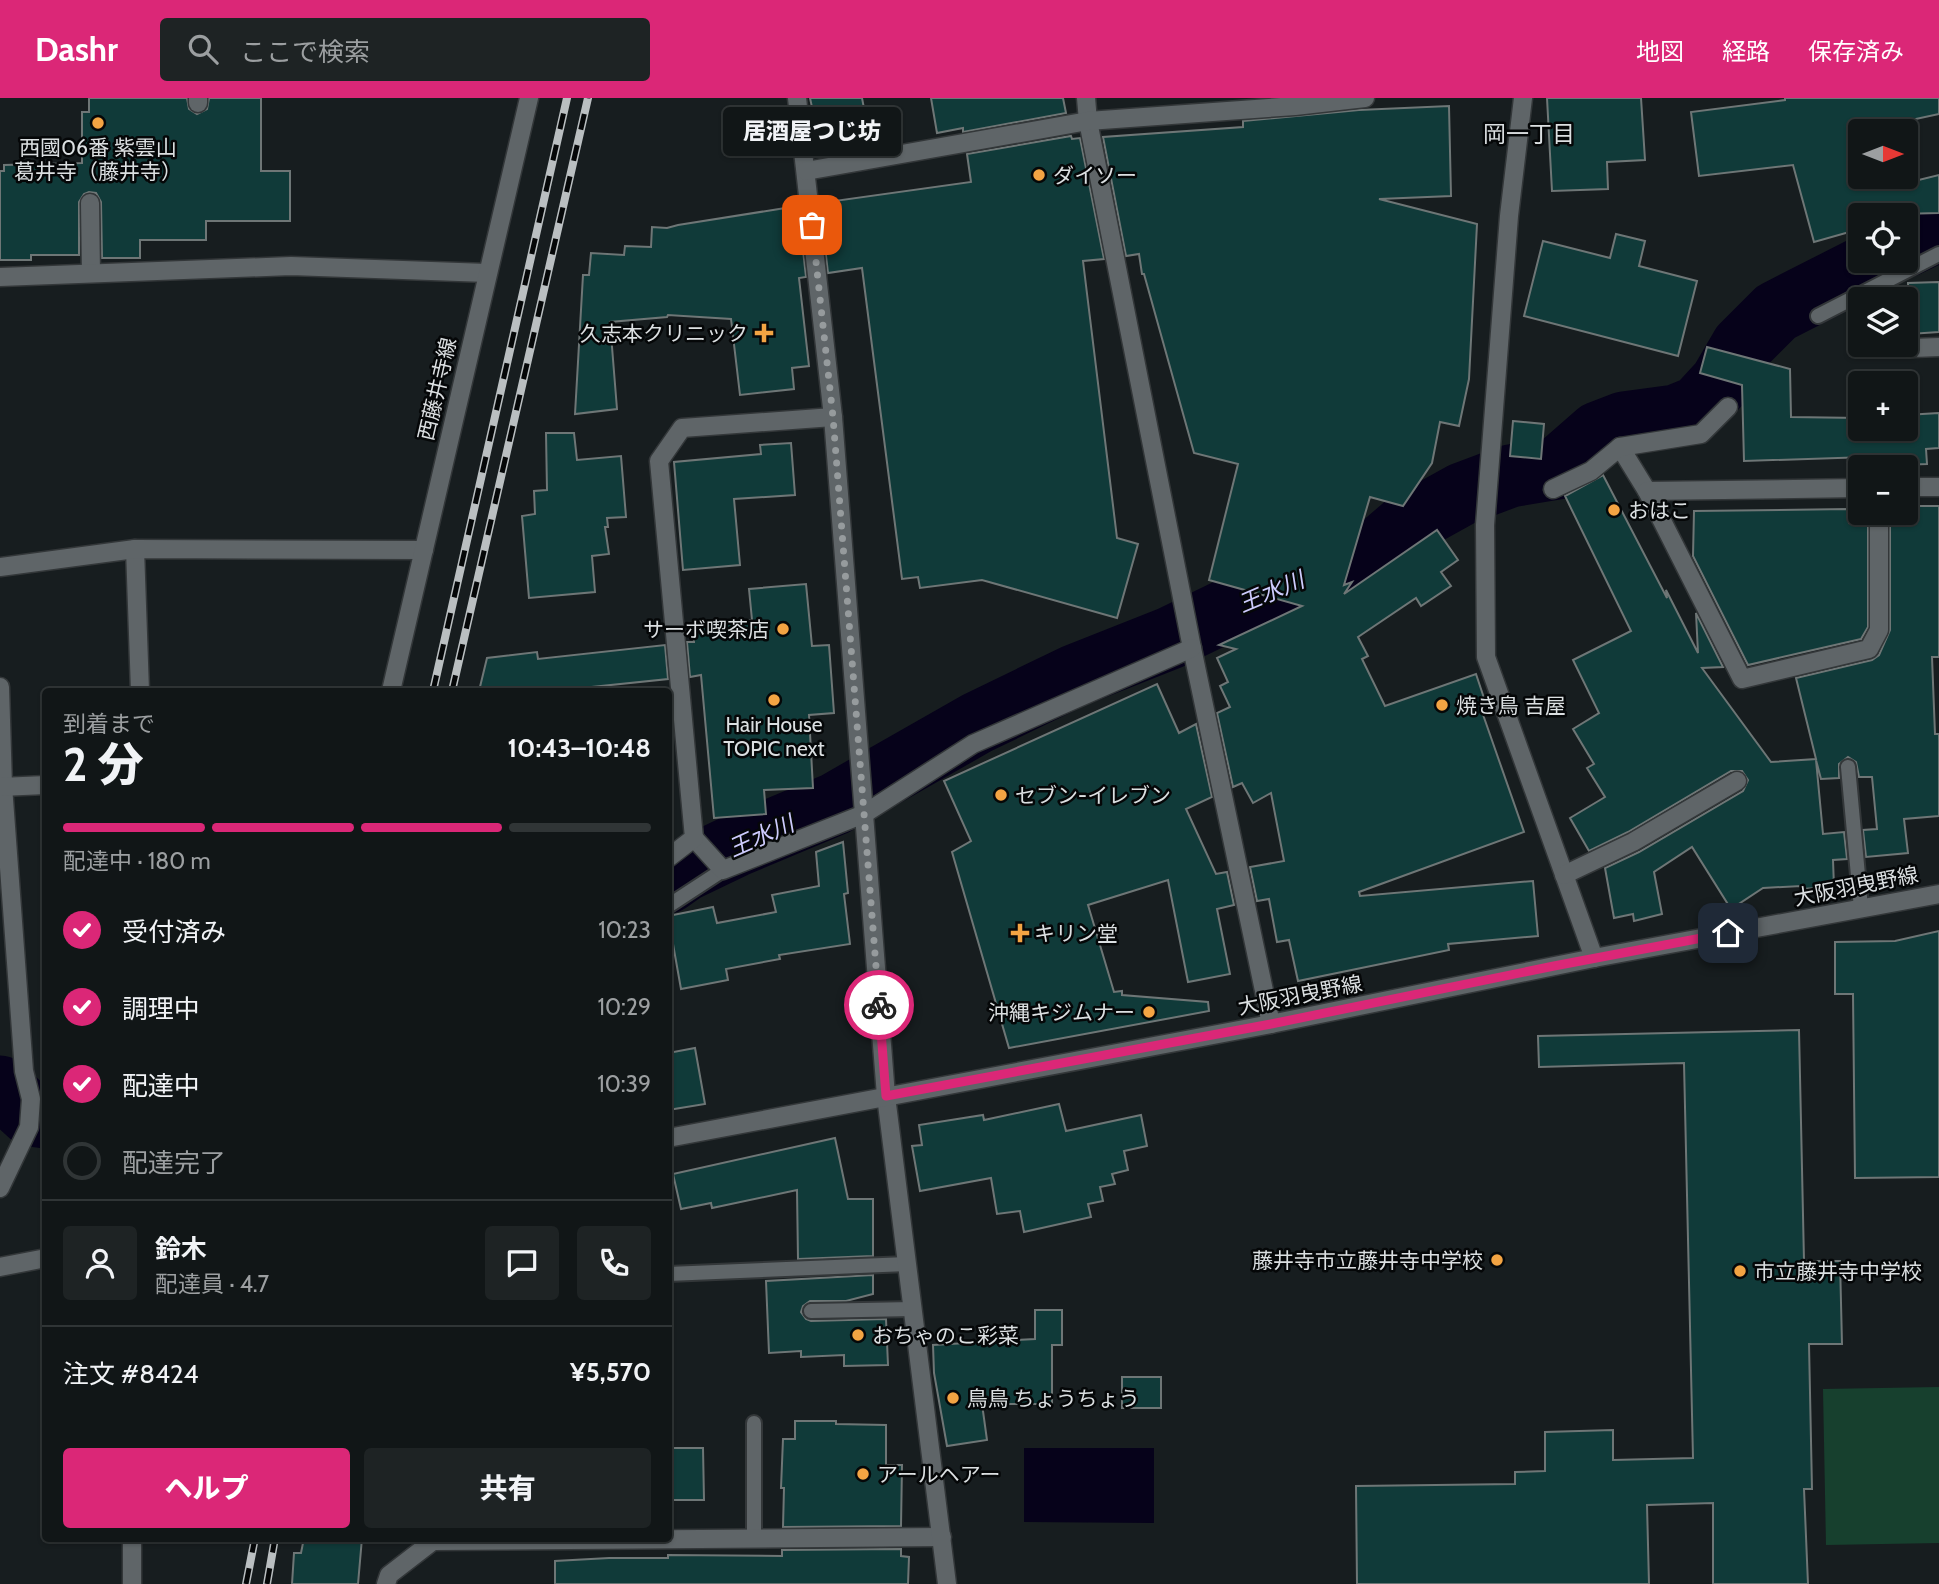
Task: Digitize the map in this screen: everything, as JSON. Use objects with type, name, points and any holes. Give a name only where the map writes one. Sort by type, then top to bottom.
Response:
[{"type":"street","name":"西藤井寺線","points":[[392,688],[529,98]]},
{"type":"street","points":[[797,98],[833,417],[886,1096],[947,1584]]},
{"type":"street","points":[[1086,98],[1088,121],[1192,648],[1271,1024]]},
{"type":"street","points":[[806,171],[1088,121],[1295,106],[1365,98]]},
{"type":"street","points":[[1523,98],[1508,216],[1486,509],[1486,657],[1594,958]]},
{"type":"street","points":[[90,203],[91,273]]},
{"type":"street","points":[[0,277],[291,266],[487,273]]},
{"type":"street","points":[[1918,348],[1939,347]]},
{"type":"street","points":[[1553,489],[1591,471],[1620,447],[1701,433],[1728,407]]},
{"type":"street","points":[[833,417],[682,428],[659,461],[694,838],[723,870],[864,814],[973,744],[1192,648]]},
{"type":"street","points":[[1620,447],[1647,491],[1742,679],[1869,649],[1879,629],[1879,525]]},
{"type":"street","points":[[1918,487],[1939,486]]},
{"type":"street","points":[[1647,491],[1848,488]]},
{"type":"street","points":[[0,567],[135,549],[424,550]]},
{"type":"street","points":[[135,549],[140,688]]},
{"type":"street","points":[[0,687],[2,786],[24,1071],[31,1099],[29,1127],[0,1188]]},
{"type":"street","points":[[1564,875],[1633,842],[1737,781]]},
{"type":"street","points":[[2,786],[42,785]]},
{"type":"street","points":[[672,855],[694,838]]},
{"type":"street","name":"大阪羽曳野線","points":[[672,1137],[1271,1024],[1594,958],[1939,894]]},
{"type":"street","points":[[0,1267],[42,1259]]},
{"type":"street","points":[[672,1539],[942,1537]]},
{"type":"street","points":[[132,1542],[132,1584]]},
{"type":"street","points":[[386,1584],[389,1575],[432,1542]]},
{"type":"lane","points":[[1818,316],[1939,254]]},
{"type":"lane","points":[[1848,767],[1861,908]]},
{"type":"lane","points":[[672,903],[723,870]]},
{"type":"lane","points":[[672,1274],[907,1264]]},
{"type":"lane","points":[[811,1311],[913,1309]]},
{"type":"lane","points":[[754,1423],[754,1538]]},
{"type":"green space","points":[[1939,1387],[1939,1543],[1826,1545],[1823,1389]]},
{"type":"shaded area","points":[[1024,1448],[1154,1448],[1154,1523],[1024,1522]]},
{"type":"building","points":[[89,98],[187,98],[189,109],[197,114],[207,109],[209,98],[261,98],[261,171],[290,171],[290,221],[206,221],[206,240],[140,240],[140,258],[102,258],[101,202],[96,193],[89,192],[84,194],[79,202],[79,255],[31,255],[31,260],[0,260],[0,171],[4,171],[4,165],[82,163],[82,112],[89,112]]},
{"type":"building","points":[[810,98],[862,98],[870,139],[821,149]]},
{"type":"building","points":[[931,98],[1063,98],[1066,113],[963,132],[963,128],[937,133]]},
{"type":"building","points":[[1547,98],[1641,98],[1645,160],[1607,162],[1608,189],[1552,191]]},
{"type":"building","points":[[1939,98],[1939,114],[1916,119],[1848,119],[1848,189],[1918,189],[1918,180],[1939,175],[1939,213],[1918,214],[1918,203],[1848,203],[1848,232],[1814,242],[1793,165],[1699,176],[1691,112],[1785,100]]},
{"type":"building","points":[[1449,106],[1451,196],[1379,199],[1477,224],[1469,379],[1459,426],[1440,422],[1432,463],[1403,506],[1370,497],[1344,585],[1352,582],[1344,594],[1437,530],[1458,560],[1441,572],[1451,586],[1421,606],[1416,598],[1358,637],[1368,656],[1362,659],[1385,706],[1476,674],[1486,704],[1480,706],[1524,832],[1359,892],[1360,896],[1533,881],[1538,936],[1448,944],[1449,950],[1298,981],[1289,940],[1277,942],[1269,899],[1257,901],[1250,867],[1284,861],[1271,793],[1253,803],[1242,783],[1233,787],[1217,713],[1230,707],[1220,686],[1228,682],[1217,658],[1236,649],[1219,645],[1302,606],[1209,580],[1238,464],[1194,453],[1142,274],[1139,254],[1126,256],[1103,137],[1243,127],[1243,121],[1359,110]]},
{"type":"building","points":[[1071,136],[1072,139],[1080,138],[1104,259],[1083,261],[1117,538],[1138,544],[1117,618],[982,580],[920,588],[918,577],[902,579],[862,268],[828,273],[820,203],[971,182],[967,154]]},
{"type":"building","points":[[798,206],[806,277],[799,278],[809,366],[792,368],[794,389],[740,395],[731,319],[668,315],[610,322],[617,409],[575,414],[583,275],[589,275],[591,253],[624,255],[625,246],[651,247],[652,227],[667,228]]},
{"type":"building","points":[[1616,234],[1645,241],[1639,266],[1697,281],[1678,356],[1524,316],[1543,241],[1610,258]]},
{"type":"building","points":[[1939,282],[1939,332],[1918,333],[1918,287],[1908,287],[1908,283]]},
{"type":"building","points":[[1707,347],[1790,369],[1791,417],[1848,418],[1848,441],[1918,441],[1918,414],[1939,413],[1939,448],[1926,449],[1927,464],[1918,464],[1918,455],[1848,455],[1848,458],[1744,461],[1742,385],[1700,373]]},
{"type":"building","points":[[1513,421],[1544,424],[1541,459],[1510,456]]},
{"type":"building","points":[[546,433],[574,433],[577,460],[621,456],[626,517],[607,518],[608,527],[605,527],[609,554],[592,556],[595,592],[529,598],[522,516],[535,514],[534,491],[547,490]]},
{"type":"building","points":[[791,443],[795,495],[734,499],[740,565],[683,570],[674,462],[761,454],[760,445]]},
{"type":"building","points":[[1603,475],[1698,653],[1696,613],[1723,667],[1702,668],[1771,762],[1816,759],[1796,678],[1872,660],[1879,655],[1890,630],[1890,525],[1918,525],[1918,506],[1939,506],[1939,657],[1932,657],[1935,734],[1939,734],[1939,816],[1904,819],[1908,853],[1866,857],[1863,830],[1877,829],[1872,777],[1859,777],[1856,762],[1848,757],[1839,764],[1839,778],[1821,779],[1816,760],[1823,834],[1844,832],[1847,859],[1833,860],[1834,887],[1763,888],[1731,909],[1692,847],[1654,872],[1662,914],[1634,921],[1633,914],[1614,918],[1605,868],[1639,852],[1743,791],[1748,780],[1742,771],[1731,771],[1628,832],[1589,851],[1570,818],[1605,797],[1587,768],[1594,764],[1573,729],[1599,713],[1573,660],[1631,631],[1565,496]]},
{"type":"building","points":[[1848,509],[1848,525],[1868,525],[1868,627],[1861,639],[1748,665],[1693,556],[1694,511]]},
{"type":"building","points":[[806,584],[812,646],[829,645],[834,713],[809,715],[813,788],[764,790],[766,814],[714,818],[701,675],[690,677],[687,642],[694,642],[693,628],[752,620],[749,589]]},
{"type":"building","points":[[665,645],[668,679],[582,688],[480,688],[487,658],[537,652],[538,659]]},
{"type":"building","points":[[1157,684],[1179,733],[1196,724],[1212,797],[1186,809],[1216,874],[1227,872],[1234,905],[1217,909],[1230,974],[1188,982],[1168,880],[1088,905],[1114,992],[1122,991],[1122,995],[1208,1002],[1209,1011],[1009,1048],[952,852],[971,841],[944,781]]},
{"type":"building","points":[[843,842],[848,893],[844,894],[850,944],[779,955],[780,959],[726,969],[728,980],[681,989],[672,938],[672,915],[713,907],[717,923],[776,912],[772,895],[819,886],[816,852]]},
{"type":"building","points":[[1939,931],[1939,1177],[1855,1178],[1853,994],[1835,994],[1835,942],[1895,941]]},
{"type":"building","points":[[1799,1030],[1804,1261],[1840,1261],[1842,1344],[1809,1344],[1812,1489],[1804,1489],[1808,1584],[1713,1584],[1713,1503],[1647,1505],[1649,1584],[1357,1584],[1356,1486],[1515,1484],[1515,1472],[1545,1471],[1545,1432],[1613,1430],[1613,1460],[1693,1458],[1684,1063],[1539,1067],[1538,1036]]},
{"type":"building","points":[[695,1048],[705,1104],[672,1109],[672,1052]]},
{"type":"building","points":[[1059,1104],[1066,1131],[1141,1115],[1147,1146],[1124,1151],[1128,1170],[1112,1174],[1115,1184],[1100,1187],[1103,1201],[1088,1204],[1091,1217],[1024,1232],[1020,1211],[997,1214],[991,1178],[920,1191],[912,1146],[922,1145],[919,1125],[983,1115],[984,1120]]},
{"type":"building","points":[[835,1138],[848,1199],[873,1199],[873,1256],[798,1259],[797,1190],[712,1208],[711,1203],[681,1209],[673,1174]]},
{"type":"building","points":[[873,1275],[873,1294],[846,1301],[810,1301],[803,1306],[801,1312],[811,1321],[886,1319],[888,1365],[844,1366],[844,1355],[801,1357],[801,1351],[769,1353],[766,1281]]},
{"type":"building","points":[[1035,1310],[1062,1310],[1062,1345],[1052,1345],[1052,1404],[982,1404],[987,1440],[947,1446],[934,1373],[933,1345],[1035,1339]]},
{"type":"building","points":[[1122,1377],[1161,1377],[1161,1408],[1122,1408]]},
{"type":"building","points":[[795,1421],[886,1425],[886,1465],[902,1465],[901,1526],[783,1527],[783,1439],[795,1439]]},
{"type":"building","points":[[672,1448],[703,1448],[704,1500],[672,1500]]},
{"type":"building","points":[[303,1542],[362,1542],[358,1584],[292,1584],[294,1553],[301,1553]]},
{"type":"building","points":[[901,1549],[901,1556],[909,1557],[908,1584],[555,1584],[555,1561],[668,1558],[668,1555],[782,1556],[782,1550]]},
{"type":"waterway","name":"王水川","points":[[1918,240],[1939,230]]},
{"type":"waterway","name":"王水川","points":[[672,879],[735,846],[835,804],[977,723],[1074,676],[1170,638],[1296,577],[1357,567],[1406,525],[1462,494],[1510,476],[1558,468],[1598,433],[1624,423],[1676,416],[1698,407],[1721,382],[1742,346],[1776,312],[1852,273]]},
{"type":"waterway","name":"王水川","points":[[0,1087],[31,1115],[42,1116]]},
{"type":"railway","points":[[434,688],[567,98]]},
{"type":"railway","points":[[453,688],[588,98]]},
{"type":"railway","points":[[246,1584],[254,1542]]},
{"type":"railway","points":[[267,1584],[274,1542]]},
{"type":"way so far","points":[[812,225],[833,417],[879,1005]]},
{"type":"place","name":"西國06番 紫雲山 葛井寺（藤井寺）","points":[[98,123]]},
{"type":"place","name":"ダイソー","points":[[1039,175]]},
{"type":"place","name":"居酒屋つじ坊","points":[[812,225]]},
{"type":"place","name":"久志本クリニック","points":[[764,333]]},
{"type":"place","name":"おはこ","points":[[1614,510]]},
{"type":"place","name":"サーボ喫茶店","points":[[783,629]]},
{"type":"place","name":"Hair House TOPIC next","points":[[774,700]]},
{"type":"place","name":"焼き鳥 吉屋","points":[[1442,705]]},
{"type":"place","name":"セブン-イレブン","points":[[1001,795]]},
{"type":"place","name":"キリン堂","points":[[1020,933]]},
{"type":"place","name":"沖縄キジムナー","points":[[1149,1012]]},
{"type":"place","name":"藤井寺市立藤井寺中学校","points":[[1497,1260]]},
{"type":"place","name":"市立藤井寺中学校","points":[[1740,1271]]},
{"type":"place","name":"おちゃのこ彩菜","points":[[858,1335]]},
{"type":"place","name":"鳥鳥 ちょうちょう","points":[[953,1398]]},
{"type":"place","name":"アールヘアー","points":[[863,1474]]},
{"type":"district","name":"岡一丁目","points":[[1529,134]]},
{"type":"route","points":[[879,1005],[886,1096],[1271,1024],[1728,933]]}]
